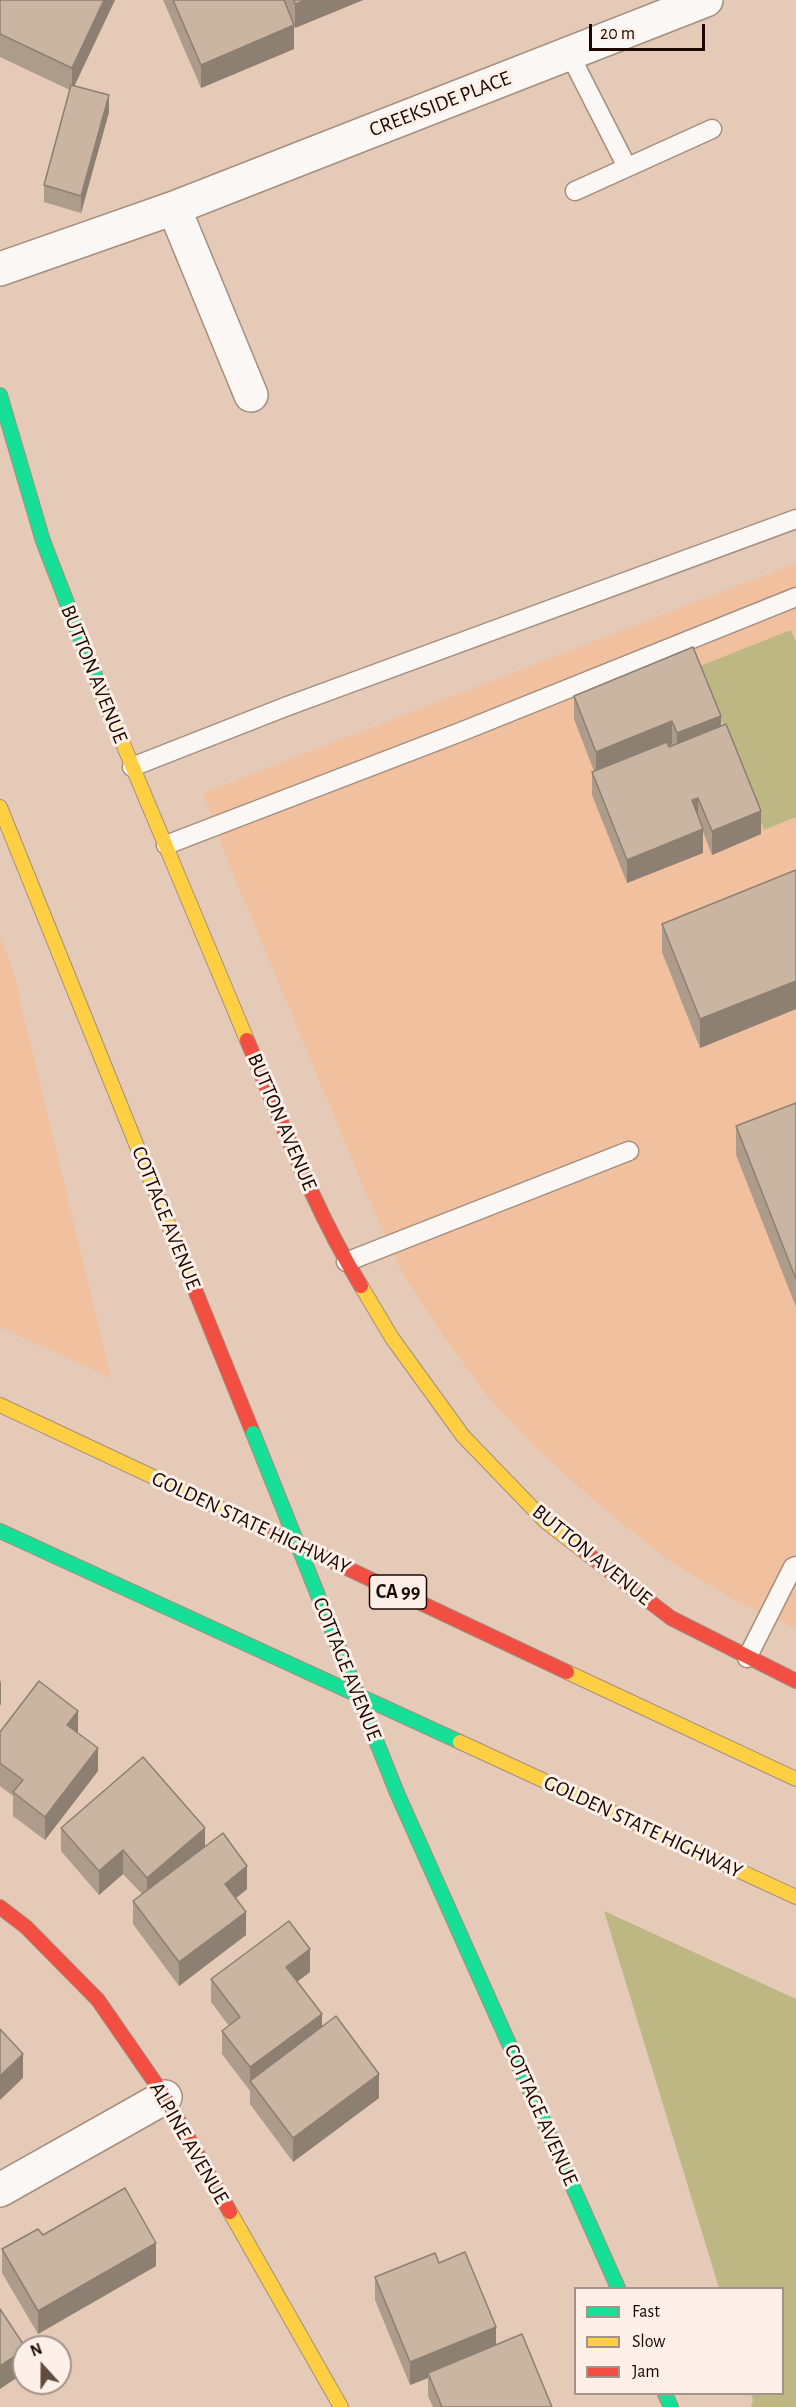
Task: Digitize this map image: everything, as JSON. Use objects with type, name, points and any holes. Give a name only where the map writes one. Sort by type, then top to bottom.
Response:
[{"type":"main road","name":"BUTTON AVENUE","points":[[0,395],[43,541],[83,650],[302,1171],[346,1262],[392,1338],[463,1436],[545,1521],[672,1618],[796,1681]]},
{"type":"main road","name":"COTTAGE AVENUE","points":[[0,807],[254,1433],[396,1793],[617,2287]]},
{"type":"main road","name":"GOLDEN STATE HIGHWAY","points":[[0,1405],[796,1779]]},
{"type":"main road","name":"GOLDEN STATE HIGHWAY","points":[[0,1531],[796,1897]]},
{"type":"main road","name":"ALPINE AVENUE","points":[[0,1907],[26,1927],[98,2000],[165,2097],[341,2407]]},
{"type":"street","name":"CREEKSIDE PLACE","points":[[0,270],[174,208],[706,0]]},
{"type":"street","points":[[174,208],[250,395]]},
{"type":"street","points":[[0,2190],[165,2097]]},
{"type":"lane","points":[[569,54],[627,167]]},
{"type":"lane","points":[[574,191],[712,129]]},
{"type":"lane","points":[[132,767],[285,706],[796,519]]},
{"type":"lane","points":[[166,845],[474,726],[796,597]]},
{"type":"lane","points":[[346,1262],[629,1151]]},
{"type":"lane","points":[[747,1658],[796,1566]]},
{"type":"shaded area","points":[[796,563],[796,1629],[734,1600],[668,1560],[598,1504],[538,1450],[488,1397],[440,1331],[402,1272],[368,1198],[225,854],[203,793]]},
{"type":"shaded area","points":[[791,630],[796,642],[796,817],[764,830],[700,666]]},
{"type":"shaded area","points":[[0,938],[12,967],[111,1378],[0,1327]]},
{"type":"shaded area","points":[[604,1911],[796,1999],[796,2407],[751,2407],[753,2400],[751,2395],[784,2395],[784,2287],[719,2287]]},
{"type":"building","points":[[0,0],[104,0],[72,68],[0,34]]},
{"type":"building","points":[[173,0],[284,0],[294,25],[201,65]]},
{"type":"building","points":[[294,0],[306,0],[295,4]]},
{"type":"building","points":[[71,85],[109,95],[81,196],[44,185]]},
{"type":"building","points":[[693,647],[721,716],[677,733],[672,721],[596,752],[574,696]]},
{"type":"building","points":[[726,724],[761,811],[712,831],[698,798],[692,800],[703,829],[627,860],[592,772],[667,742],[669,747]]},
{"type":"building","points":[[796,870],[796,981],[700,1019],[662,924]]},
{"type":"building","points":[[796,1103],[796,1279],[736,1126]]},
{"type":"building","points":[[39,1681],[78,1711],[67,1725],[98,1748],[45,1817],[13,1792],[23,1780],[0,1763],[0,1732]]},
{"type":"building","points":[[143,1757],[205,1828],[147,1878],[123,1850],[99,1871],[61,1828]]},
{"type":"building","points":[[223,1833],[247,1866],[225,1884],[246,1912],[179,1962],[133,1901]]},
{"type":"building","points":[[289,1921],[310,1949],[286,1967],[322,2014],[250,2067],[222,2031],[240,2017],[211,1979]]},
{"type":"building","points":[[336,2016],[379,2074],[293,2138],[250,2081]]},
{"type":"building","points":[[0,2029],[23,2054],[0,2076]]},
{"type":"building","points":[[125,2188],[156,2243],[38,2311],[2,2249],[38,2229],[43,2235]]},
{"type":"building","points":[[465,2252],[496,2327],[410,2362],[375,2277],[435,2253],[439,2263]]},
{"type":"building","points":[[0,2309],[17,2335],[12,2335],[12,2358],[0,2366]]},
{"type":"building","points":[[522,2334],[552,2407],[442,2407],[428,2373]]},
{"type":"traffic: fast","points":[[0,395],[43,541],[103,696]]},
{"type":"traffic: fast","points":[[253,1433],[397,1793]]},
{"type":"traffic: fast","points":[[0,1531],[460,1742]]},
{"type":"traffic: fast","points":[[397,1793],[618,2287]]},
{"type":"traffic: fast","points":[[665,2395],[671,2407]]},
{"type":"traffic: slow","points":[[103,696],[247,1040]]},
{"type":"traffic: slow","points":[[0,807],[191,1280]]},
{"type":"traffic: slow","points":[[361,1286],[392,1338],[463,1436],[545,1521],[585,1552]]},
{"type":"traffic: slow","points":[[0,1405],[247,1521]]},
{"type":"traffic: slow","points":[[567,1672],[796,1779]]},
{"type":"traffic: slow","points":[[460,1742],[796,1897]]},
{"type":"traffic: slow","points":[[230,2212],[341,2407]]},
{"type":"traffic: jam","points":[[247,1040],[328,1227],[361,1286]]},
{"type":"traffic: jam","points":[[191,1280],[253,1433]]},
{"type":"traffic: jam","points":[[247,1521],[567,1672]]},
{"type":"traffic: jam","points":[[585,1552],[671,1618],[796,1681]]},
{"type":"traffic: jam","points":[[0,1907],[26,1927],[98,2000],[165,2097],[230,2212]]}]
